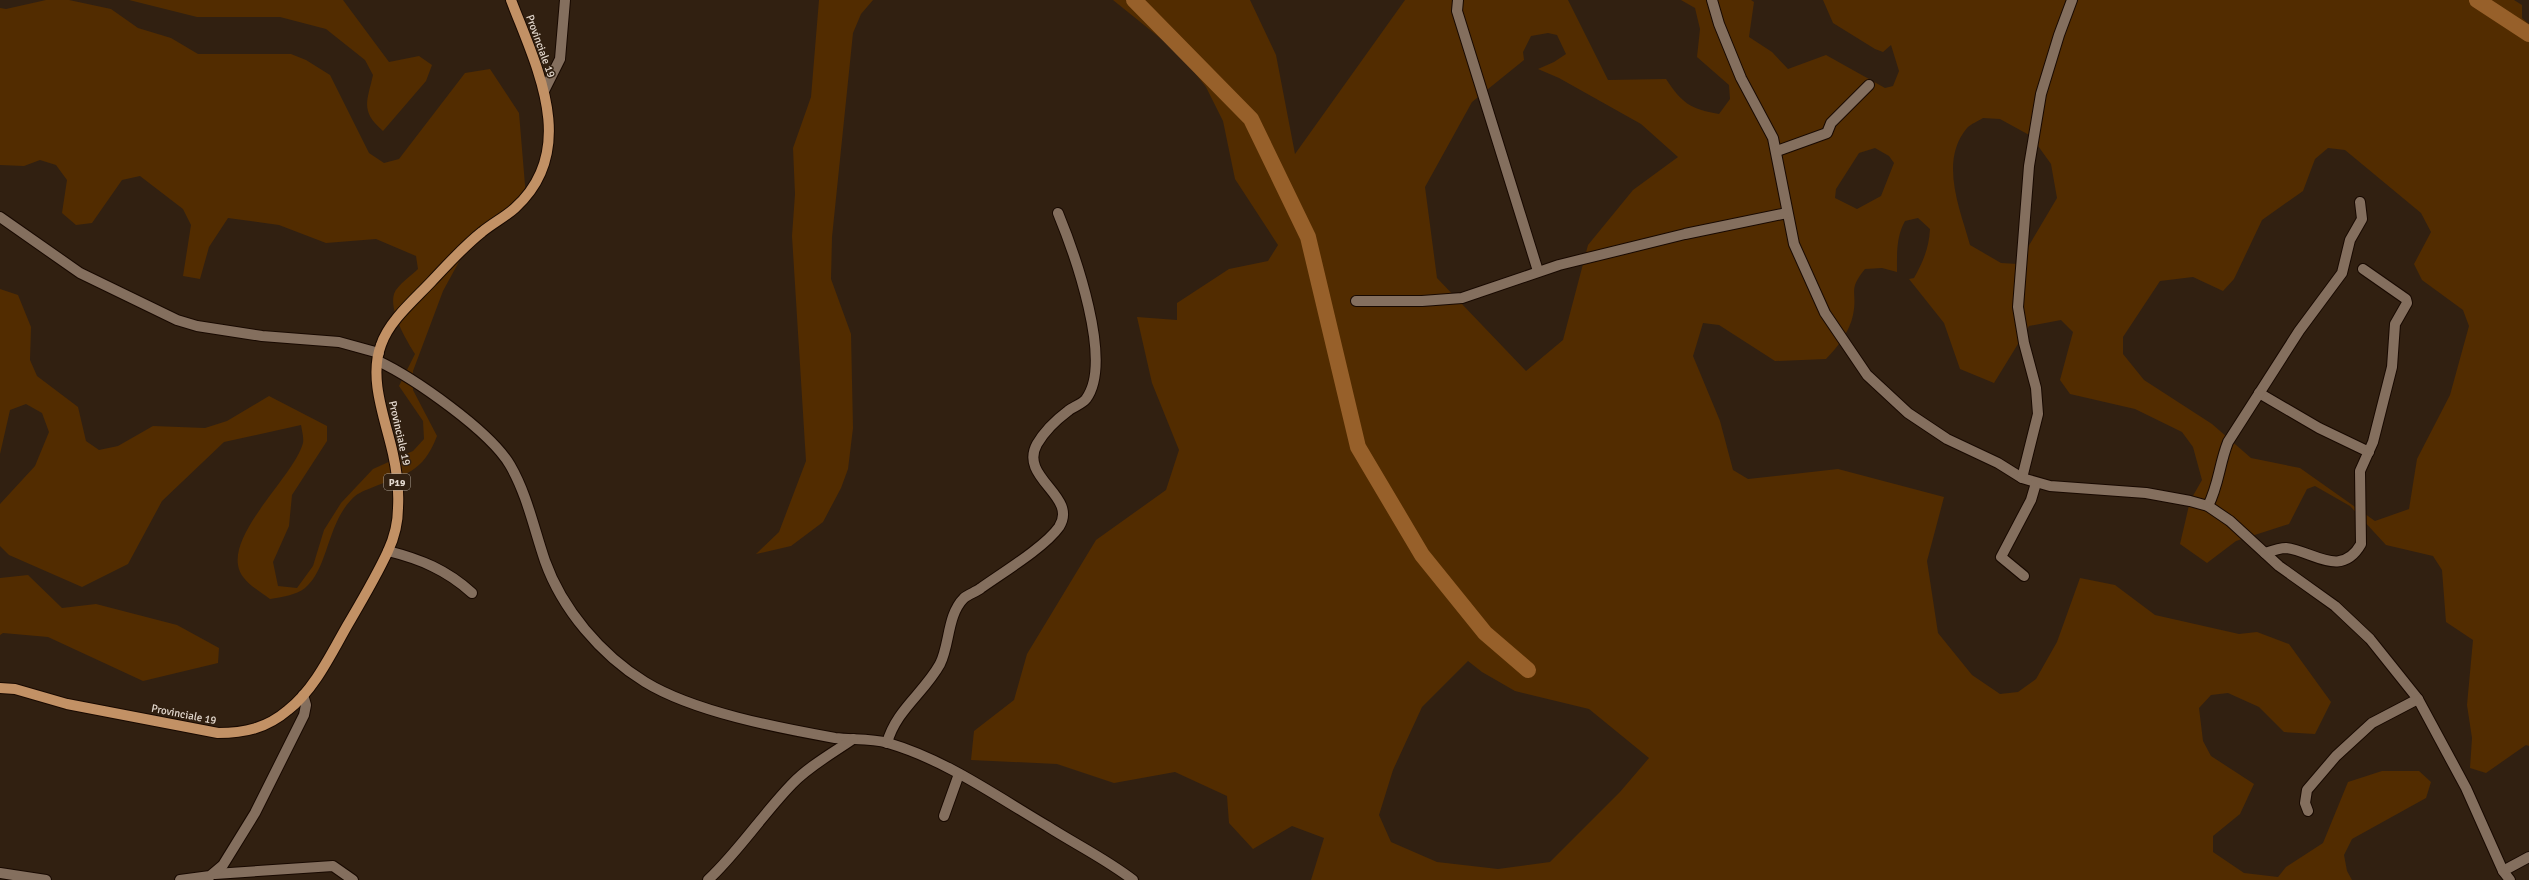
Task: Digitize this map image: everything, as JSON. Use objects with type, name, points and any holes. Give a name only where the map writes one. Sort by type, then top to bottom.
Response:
[{"type":"main road","name":"Provinciale 19","points":[[0,688],[15,689],[67,704],[218,733],[243,732],[266,726],[288,711],[303,695],[332,654],[388,551],[398,521],[398,496],[394,458],[380,406],[378,357],[381,343],[389,330],[411,302],[481,233],[516,207],[540,175],[549,137],[544,91],[541,78],[511,0]]},
{"type":"street","points":[[544,91],[560,59],[565,0]]},
{"type":"street","points":[[1458,0],[1456,11],[1538,271]]},
{"type":"street","points":[[1712,0],[1719,24],[1741,78],[1773,138],[1777,152],[1780,184],[1794,244],[1825,313],[1867,375],[1908,413],[1947,439],[1998,463],[2022,478],[2036,483],[2146,493],[2208,506],[2230,521],[2279,566],[2335,606],[2370,639],[2418,699],[2466,788],[2502,870],[2510,880]]},
{"type":"street","points":[[2022,478],[2038,414],[2036,388],[2024,343],[2018,307],[2029,166],[2041,94],[2059,35],[2072,0]]},
{"type":"street","points":[[1777,152],[1824,135],[1831,123],[1869,85]]},
{"type":"street","points":[[2208,506],[2217,488],[2222,458],[2228,442],[2299,331],[2342,273],[2350,240],[2362,219],[2360,202]]},
{"type":"street","points":[[887,743],[891,728],[903,710],[928,682],[941,662],[956,611],[965,598],[1049,538],[1060,525],[1062,511],[1058,498],[1034,467],[1031,458],[1037,444],[1050,428],[1066,412],[1085,400],[1092,388],[1095,344],[1091,310],[1073,250],[1058,213]]},
{"type":"street","points":[[1356,301],[1422,301],[1462,298],[1538,271],[1685,234],[1787,213]]},
{"type":"street","points":[[0,217],[80,273],[177,320],[197,326],[262,336],[339,342],[378,357],[441,400],[488,439],[509,463],[520,485],[546,563],[561,596],[585,629],[616,660],[645,682],[687,702],[786,730],[887,743],[925,757],[960,774],[1079,845],[1133,880]]},
{"type":"street","points":[[2265,553],[2285,548],[2331,561],[2341,561],[2355,554],[2361,544],[2360,471],[2369,452],[2392,367],[2395,324],[2407,303],[2406,300],[2362,269]]},
{"type":"street","points":[[2259,393],[2319,428],[2369,452]]},
{"type":"street","points":[[2024,576],[2001,557],[2031,500],[2036,483]]},
{"type":"street","points":[[388,551],[414,558],[441,569],[472,593]]},
{"type":"street","points":[[214,874],[223,865],[255,813],[280,766],[306,711],[303,695]]},
{"type":"street","points":[[2308,811],[2305,803],[2307,790],[2336,756],[2372,723],[2418,699]]},
{"type":"street","points":[[708,880],[730,860],[763,817],[793,783],[854,739]]},
{"type":"street","points":[[944,816],[960,774]]},
{"type":"street","points":[[2502,870],[2529,857]]},
{"type":"street","points":[[180,880],[214,874],[332,866],[353,880]]},
{"type":"street","points":[[0,873],[46,880]]},
{"type":"shaded area","points":[[46,0],[69,0],[111,9],[138,28],[171,38],[198,54],[291,54],[306,60],[330,75],[369,153],[384,163],[399,159],[465,73],[490,69],[519,113],[526,197],[467,247],[443,291],[413,371],[413,390],[437,436],[432,448],[426,458],[412,471],[357,494],[353,498],[343,510],[337,522],[319,570],[313,580],[305,588],[297,592],[270,599],[253,587],[244,578],[238,564],[240,547],[248,529],[259,510],[297,457],[303,443],[301,425],[224,442],[162,501],[128,564],[82,587],[9,555],[0,546],[0,504],[35,466],[49,432],[42,413],[26,404],[10,410],[0,454],[0,289],[18,295],[31,327],[30,360],[37,376],[78,407],[86,441],[99,450],[118,446],[153,426],[205,428],[227,421],[269,396],[327,426],[327,441],[292,495],[289,526],[273,562],[278,586],[297,588],[313,566],[324,530],[341,503],[373,469],[413,451],[424,439],[423,421],[399,386],[415,354],[399,325],[393,301],[394,294],[398,287],[418,269],[416,256],[376,239],[326,243],[279,225],[228,218],[209,247],[200,279],[183,276],[191,225],[183,209],[140,176],[122,180],[92,223],[76,225],[62,213],[67,180],[56,165],[40,160],[24,166],[0,165],[0,8],[6,9]]},
{"type":"shaded area","points":[[129,0],[343,0],[389,62],[419,56],[432,65],[426,81],[383,131],[371,118],[368,112],[367,99],[373,75],[365,60],[326,29],[280,17],[197,17]]},
{"type":"shaded area","points":[[819,0],[873,0],[861,14],[853,33],[832,237],[831,279],[851,334],[853,428],[848,469],[841,488],[823,522],[791,546],[756,554],[779,532],[806,461],[792,236],[795,194],[793,148],[811,97]]},
{"type":"shaded area","points":[[1113,0],[1250,0],[1276,55],[1295,154],[1405,0],[1568,0],[1608,80],[1666,79],[1677,94],[1688,104],[1701,110],[1719,114],[1730,99],[1729,85],[1697,57],[1700,29],[1695,8],[1681,0],[1751,0],[1754,2],[1749,37],[1772,52],[1788,69],[1826,55],[1885,88],[1893,86],[1899,71],[1891,45],[1883,52],[1875,49],[1833,23],[1823,0],[2514,0],[2522,5],[2522,18],[2529,24],[2529,746],[2526,745],[2486,773],[2470,768],[2472,738],[2467,705],[2473,640],[2446,622],[2442,570],[2433,556],[2386,545],[2350,506],[2315,486],[2307,489],[2289,524],[2236,541],[2207,563],[2180,544],[2190,501],[2202,480],[2193,447],[2182,432],[2135,409],[2070,394],[2060,380],[2073,332],[2061,320],[2029,326],[1994,383],[1960,369],[1944,323],[1909,279],[1914,278],[1920,266],[1927,249],[1929,236],[1930,229],[1918,218],[1905,221],[1902,227],[1898,246],[1897,272],[1882,268],[1865,269],[1856,282],[1853,315],[1849,327],[1839,344],[1826,359],[1775,361],[1719,325],[1703,323],[1693,356],[1720,421],[1733,470],[1748,479],[1838,469],[1944,497],[1927,561],[1938,633],[1972,675],[2000,694],[2018,692],[2036,679],[2057,642],[2080,578],[2115,585],[2155,615],[2239,634],[2257,632],[2289,644],[2331,702],[2315,734],[2284,732],[2259,707],[2228,693],[2211,695],[2199,708],[2203,741],[2211,756],[2254,784],[2240,814],[2213,836],[2213,852],[2244,873],[2278,877],[2286,867],[2323,843],[2348,782],[2382,771],[2419,771],[2431,782],[2426,798],[2352,839],[2344,855],[2347,871],[2352,880],[1311,880],[1324,838],[1292,826],[1253,849],[1229,823],[1227,796],[1175,772],[1114,783],[1057,764],[971,760],[974,731],[1014,700],[1027,654],[1096,540],[1166,490],[1179,450],[1152,383],[1137,317],[1177,320],[1177,303],[1229,269],[1268,261],[1278,245],[1235,179],[1223,121],[1206,87],[1180,54]],"holes":[[[1548,33],[1557,35],[1566,54],[1554,62],[1538,69],[1559,78],[1641,124],[1678,157],[1633,190],[1588,245],[1563,340],[1526,371],[1437,278],[1425,187],[1472,102],[1524,60],[1523,52],[1531,36]],[[1983,118],[2000,119],[2031,136],[2051,164],[2057,198],[2018,264],[2001,263],[1970,245],[1957,201],[1953,170],[1954,155],[1959,141],[1967,128]],[[1875,148],[1889,156],[1894,163],[1881,196],[1857,209],[1835,198],[1836,189],[1859,153]],[[2328,148],[2345,150],[2421,213],[2431,232],[2414,264],[2422,280],[2463,310],[2469,326],[2450,395],[2417,459],[2409,509],[2375,521],[2300,468],[2251,458],[2212,424],[2144,380],[2123,354],[2123,337],[2160,281],[2193,277],[2223,291],[2234,279],[2262,220],[2303,191],[2315,159]],[[1468,661],[1482,672],[1515,691],[1589,709],[1649,758],[1620,792],[1550,862],[1498,869],[1437,862],[1391,842],[1379,815],[1393,770],[1422,707]]]},
{"type":"shaded area","points":[[28,575],[62,608],[96,604],[177,625],[219,648],[218,663],[143,681],[48,637],[3,633],[0,635],[0,578]]},
{"type":"waterway","points":[[1134,0],[1251,119],[1308,237],[1358,447],[1422,555],[1485,633],[1528,670]]},
{"type":"waterway","points":[[2477,0],[2529,34]]}]
